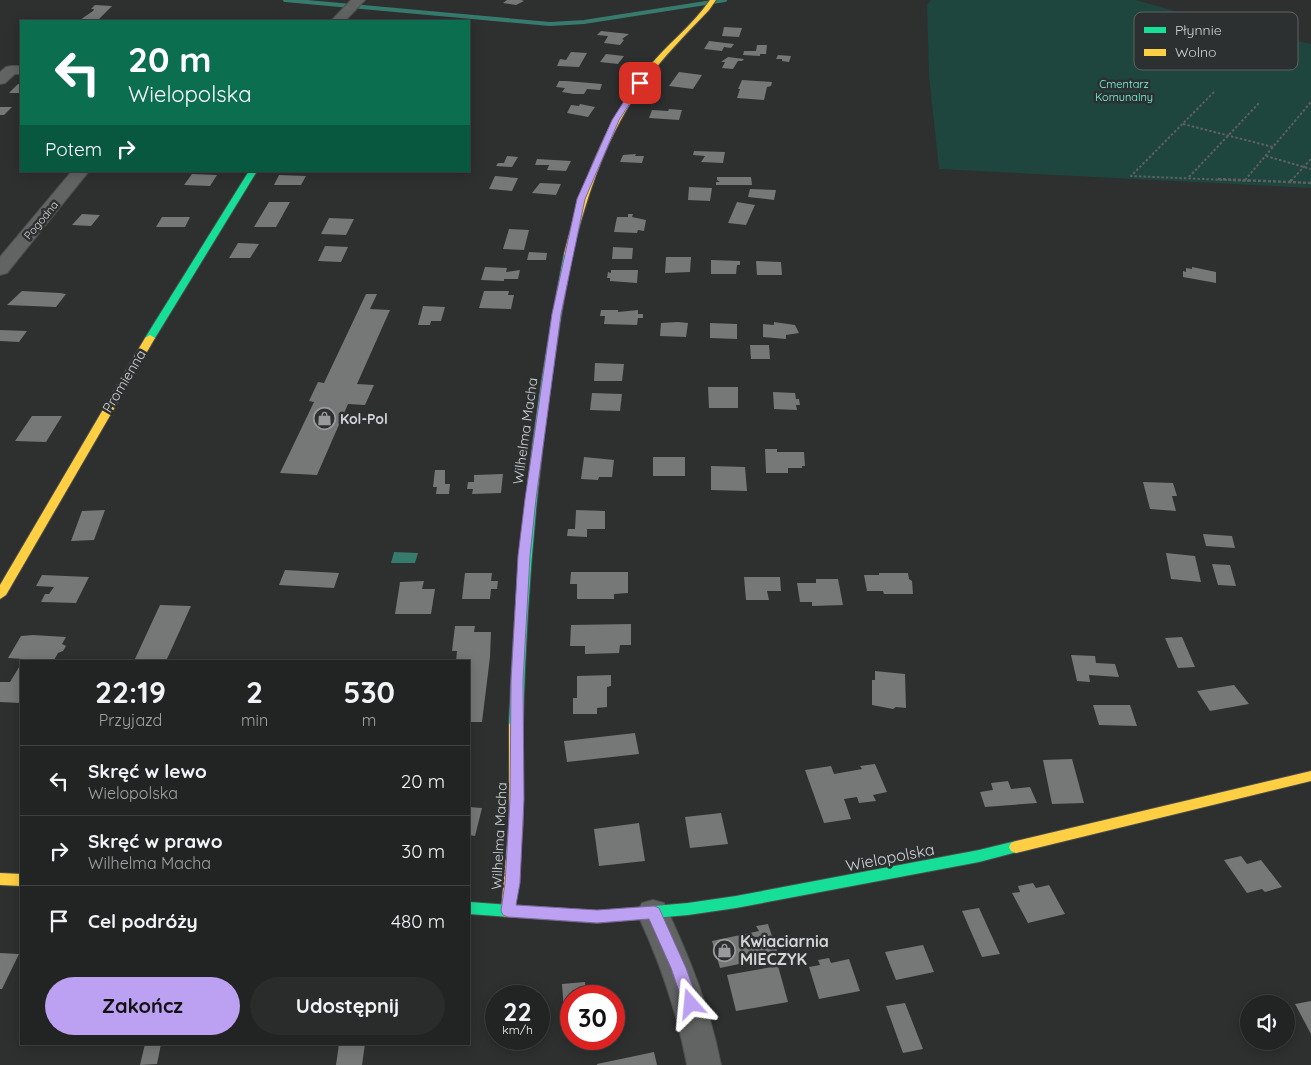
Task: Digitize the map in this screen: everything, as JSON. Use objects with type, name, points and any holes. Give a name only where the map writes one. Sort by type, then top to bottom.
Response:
[{"type":"street","name":"Wilhelma Macha","points":[[508,911],[512,883],[517,799],[517,681],[524,556],[552,342],[572,235],[581,199],[616,120],[648,70],[712,1]]},
{"type":"street","points":[[339,20],[353,4]]},
{"type":"street","points":[[0,80],[12,70],[20,70]]},
{"type":"street","name":"Pogodna","points":[[0,269],[80,172]]},
{"type":"street","name":"Promienna","points":[[0,594],[130,370],[225,219],[251,172]]},
{"type":"street","name":"Wielopolska","points":[[470,908],[597,917],[736,902],[979,856],[1311,776]]},
{"type":"street","points":[[0,879],[20,880]]},
{"type":"street","points":[[654,912],[686,987],[704,1065]]},
{"type":"path","points":[[1214,92],[1132,176],[1311,184]]},
{"type":"path","points":[[1245,180],[1311,102]]},
{"type":"path","points":[[1189,178],[1259,103]]},
{"type":"path","points":[[1182,124],[1273,147]]},
{"type":"path","points":[[1266,156],[1311,169]]},
{"type":"path","points":[[1290,182],[1311,159]]},
{"type":"green space","name":"Cmentarz Komunalny","points":[[931,0],[1136,0],[1178,12],[1134,12],[1134,70],[1298,70],[1298,41],[1311,44],[1311,188],[939,169],[929,76],[927,5]]},
{"type":"shaded area","points":[[394,552],[418,553],[415,563],[391,563]]},
{"type":"building","points":[[507,0],[524,1],[516,5],[503,3]]},
{"type":"building","points":[[95,5],[112,6],[98,20],[80,20],[94,9],[91,9]]},
{"type":"building","points":[[724,27],[742,28],[739,37],[722,36]]},
{"type":"building","points":[[601,31],[629,34],[622,39],[624,40],[620,45],[604,43],[608,36],[597,35]]},
{"type":"building","points":[[709,41],[734,44],[731,48],[724,47],[722,51],[704,49]]},
{"type":"building","points":[[757,45],[767,45],[766,54],[760,54],[760,56],[743,55],[744,51],[756,51]]},
{"type":"building","points":[[571,52],[587,53],[579,67],[557,66],[560,59],[566,60]]},
{"type":"building","points":[[606,54],[624,56],[618,64],[600,62]]},
{"type":"building","points":[[778,55],[791,56],[789,62],[776,59]]},
{"type":"building","points":[[728,57],[744,59],[738,61],[733,69],[722,68],[725,62],[721,62]]},
{"type":"building","points":[[679,72],[702,75],[693,89],[669,86]]},
{"type":"building","points":[[742,80],[772,82],[771,86],[767,87],[764,100],[737,98]]},
{"type":"building","points":[[559,81],[602,84],[600,90],[587,89],[584,94],[574,94],[562,92],[565,88],[556,87]]},
{"type":"building","points":[[18,84],[20,84],[20,93],[9,93]]},
{"type":"building","points":[[580,104],[595,107],[588,117],[567,113],[571,105],[579,106]]},
{"type":"building","points":[[0,107],[12,107],[4,115],[0,115]]},
{"type":"building","points":[[669,109],[682,110],[679,120],[649,118],[652,110],[668,111]]},
{"type":"building","points":[[694,151],[725,152],[723,163],[701,162],[705,156],[693,155]]},
{"type":"building","points":[[636,154],[635,156],[644,156],[642,163],[620,162],[623,155]]},
{"type":"building","points":[[507,156],[518,157],[512,167],[496,166],[498,163],[504,163]]},
{"type":"building","points":[[537,159],[571,161],[566,171],[547,170],[549,165],[535,165]]},
{"type":"building","points":[[192,174],[217,175],[210,186],[184,185]]},
{"type":"building","points":[[279,175],[306,176],[301,185],[274,185]]},
{"type":"building","points":[[495,176],[518,178],[512,191],[489,189]]},
{"type":"building","points":[[717,177],[751,177],[752,185],[716,185],[716,182],[720,182],[717,180]]},
{"type":"building","points":[[540,183],[561,184],[556,195],[532,193]]},
{"type":"building","points":[[689,187],[712,188],[710,201],[688,200]]},
{"type":"building","points":[[750,189],[776,190],[774,200],[748,197]]},
{"type":"building","points":[[269,202],[290,202],[276,227],[254,227]]},
{"type":"building","points":[[737,202],[755,205],[746,225],[728,223]]},
{"type":"building","points":[[82,214],[100,215],[91,226],[72,225]]},
{"type":"building","points":[[628,214],[633,214],[632,217],[646,220],[644,231],[638,230],[637,233],[614,232],[617,217],[628,217]]},
{"type":"building","points":[[162,217],[190,217],[185,227],[156,227]]},
{"type":"building","points":[[329,218],[354,219],[346,235],[321,234]]},
{"type":"building","points":[[509,229],[529,230],[524,250],[503,249]]},
{"type":"building","points":[[238,243],[259,244],[250,258],[229,258]]},
{"type":"building","points":[[325,246],[348,247],[341,262],[318,261]]},
{"type":"building","points":[[613,247],[633,248],[632,259],[612,259]]},
{"type":"building","points":[[529,252],[547,253],[546,260],[527,260]]},
{"type":"building","points":[[666,257],[691,257],[690,272],[665,273]]},
{"type":"building","points":[[711,260],[740,261],[740,265],[737,265],[736,274],[711,274]]},
{"type":"building","points":[[756,261],[781,262],[782,275],[757,275]]},
{"type":"building","points":[[485,267],[507,268],[506,272],[520,270],[518,279],[504,279],[504,281],[481,280]]},
{"type":"building","points":[[1192,267],[1216,272],[1216,283],[1183,277],[1183,271],[1186,272],[1186,268],[1192,269]]},
{"type":"building","points":[[611,270],[638,270],[637,283],[610,281],[610,278],[607,278],[608,272],[611,273]]},
{"type":"building","points":[[22,291],[66,294],[56,307],[7,305]]},
{"type":"building","points":[[484,291],[509,291],[508,295],[514,295],[511,309],[479,308]]},
{"type":"building","points":[[366,294],[377,294],[370,309],[390,310],[357,384],[374,385],[365,405],[348,404],[317,475],[280,473],[314,402],[309,401],[318,382],[324,383]]},
{"type":"building","points":[[423,306],[445,307],[441,321],[431,321],[430,325],[418,325]]},
{"type":"building","points":[[601,310],[618,310],[618,312],[638,310],[638,314],[643,314],[643,318],[638,318],[637,325],[604,324],[605,316],[600,316]]},
{"type":"building","points":[[774,322],[795,325],[799,333],[786,335],[786,339],[763,337],[763,324],[774,325]]},
{"type":"building","points":[[661,323],[688,323],[686,337],[660,336]]},
{"type":"building","points":[[710,323],[737,324],[737,339],[710,338]]},
{"type":"building","points":[[0,330],[27,331],[19,342],[0,341]]},
{"type":"building","points":[[750,345],[769,345],[770,359],[751,359]]},
{"type":"building","points":[[595,363],[624,364],[622,381],[594,381]]},
{"type":"building","points":[[708,387],[738,387],[738,408],[709,408]]},
{"type":"building","points":[[773,392],[795,393],[800,405],[796,405],[797,410],[774,409]]},
{"type":"building","points":[[592,393],[622,394],[620,411],[590,410]]},
{"type":"building","points":[[32,416],[62,416],[46,442],[15,441]]},
{"type":"building","points":[[765,449],[777,449],[777,452],[804,452],[805,466],[802,466],[802,468],[788,468],[788,473],[766,473]]},
{"type":"building","points":[[584,457],[614,460],[612,477],[599,477],[598,480],[581,479]]},
{"type":"building","points":[[653,457],[685,457],[685,476],[653,476]]},
{"type":"building","points":[[711,466],[745,467],[747,491],[711,490]]},
{"type":"building","points":[[435,470],[445,470],[445,484],[450,484],[449,494],[436,494],[437,487],[433,487]]},
{"type":"building","points":[[503,474],[501,493],[472,494],[473,489],[467,489],[468,482],[474,482],[474,475]]},
{"type":"building","points":[[1143,482],[1173,483],[1177,496],[1172,496],[1176,511],[1150,509]]},
{"type":"building","points":[[105,510],[94,540],[71,541],[82,511]]},
{"type":"building","points":[[576,510],[605,511],[605,529],[587,529],[587,537],[567,536],[568,529],[575,529]]},
{"type":"building","points":[[1203,534],[1232,536],[1235,548],[1206,546]]},
{"type":"building","points":[[1166,553],[1195,556],[1201,582],[1171,579]]},
{"type":"building","points":[[1212,564],[1230,565],[1236,586],[1218,585]]},
{"type":"building","points":[[285,570],[339,573],[334,588],[279,585]]},
{"type":"building","points":[[571,572],[628,572],[628,593],[614,594],[614,599],[577,599],[577,584],[570,584]]},
{"type":"building","points":[[465,573],[492,573],[491,581],[498,581],[497,589],[491,589],[490,599],[462,599]]},
{"type":"building","points":[[879,573],[908,573],[909,579],[912,581],[913,594],[884,594],[883,591],[867,591],[864,575],[879,575]]},
{"type":"building","points":[[42,575],[89,577],[76,603],[41,602],[45,594],[49,594],[54,587],[36,586]]},
{"type":"building","points":[[744,577],[780,577],[781,591],[767,591],[769,600],[746,600]]},
{"type":"building","points":[[816,579],[838,579],[843,605],[812,606],[812,602],[800,602],[797,583],[816,583]]},
{"type":"building","points":[[424,581],[422,589],[435,589],[431,614],[395,614],[400,582]]},
{"type":"building","points":[[160,605],[191,606],[166,660],[134,660]]},
{"type":"building","points":[[631,624],[631,645],[620,645],[619,653],[585,654],[585,646],[570,646],[571,625]]},
{"type":"building","points":[[455,626],[475,626],[474,632],[491,632],[482,722],[470,722],[470,660],[456,660],[457,651],[452,651]]},
{"type":"building","points":[[21,636],[66,637],[62,644],[66,646],[63,651],[58,653],[54,660],[8,658]]},
{"type":"building","points":[[1182,637],[1195,667],[1178,668],[1165,638]]},
{"type":"building","points":[[1071,655],[1095,656],[1096,663],[1115,664],[1119,677],[1089,675],[1090,682],[1077,681]]},
{"type":"building","points":[[20,666],[20,703],[0,702],[0,682],[10,682]]},
{"type":"building","points":[[875,671],[905,674],[906,708],[896,707],[893,709],[872,705],[872,680],[875,680]]},
{"type":"building","points":[[611,675],[611,686],[607,687],[607,707],[597,708],[597,714],[573,714],[573,698],[577,698],[577,676]]},
{"type":"building","points":[[1234,685],[1249,704],[1210,711],[1197,691]]},
{"type":"building","points":[[1093,705],[1130,705],[1137,726],[1099,725]]},
{"type":"building","points":[[635,733],[639,754],[567,762],[564,741]]},
{"type":"building","points":[[1072,759],[1084,803],[1052,804],[1043,760]]},
{"type":"building","points":[[875,764],[887,792],[873,795],[876,801],[859,803],[857,797],[844,799],[851,819],[824,823],[805,770],[831,766],[834,774],[862,769],[860,766]]},
{"type":"building","points":[[1008,781],[1011,789],[1030,787],[1037,803],[985,807],[980,792],[993,790],[991,783]]},
{"type":"building","points":[[470,807],[482,808],[475,836],[470,835]]},
{"type":"building","points":[[721,813],[728,844],[690,848],[685,817]]},
{"type":"building","points":[[639,823],[645,861],[599,866],[594,829]]},
{"type":"building","points":[[1241,856],[1247,864],[1261,860],[1282,887],[1265,892],[1262,889],[1247,893],[1224,860]]},
{"type":"building","points":[[1033,883],[1036,888],[1049,885],[1065,914],[1028,923],[1012,893],[1020,892],[1018,886]]},
{"type":"building","points":[[979,908],[1000,954],[982,957],[962,911]]},
{"type":"building","points":[[768,924],[777,951],[753,956],[754,961],[720,968],[712,941],[759,931],[756,926]]},
{"type":"building","points":[[923,945],[934,972],[896,980],[885,952]]},
{"type":"building","points":[[0,953],[19,954],[2,989],[0,989]]},
{"type":"building","points":[[829,958],[831,963],[849,959],[860,991],[819,999],[809,967],[820,965],[818,960]]},
{"type":"building","points":[[778,966],[788,1002],[736,1011],[727,975]]},
{"type":"building","points":[[585,982],[585,985],[562,985]]},
{"type":"building","points":[[1311,1001],[1311,1034],[1295,1004]]},
{"type":"building","points":[[905,1003],[923,1049],[903,1053],[886,1006]]},
{"type":"building","points":[[145,1045],[161,1045],[157,1064],[140,1065]]},
{"type":"building","points":[[339,1045],[365,1045],[362,1065],[336,1065]]},
{"type":"building","points":[[654,1052],[657,1065],[597,1065],[597,1064]]},
{"type":"waterway","points":[[285,0],[550,24],[584,22],[725,0]]},
{"type":"traffic: fast","points":[[150,338],[252,172]]},
{"type":"traffic: fast","points":[[516,725],[519,634],[528,524],[558,306],[568,254]]},
{"type":"traffic: fast","points":[[470,908],[597,917],[688,909],[736,902],[979,856],[1016,847]]},
{"type":"traffic: slow","points":[[568,254],[586,189],[613,127],[636,89],[652,68],[707,9],[713,0]]},
{"type":"traffic: slow","points":[[0,595],[150,338]]},
{"type":"traffic: slow","points":[[508,911],[516,824],[516,725]]},
{"type":"traffic: slow","points":[[1016,847],[1311,776]]},
{"type":"traffic: slow","points":[[0,879],[20,880]]},
{"type":"place","name":"Kol-Pol","points":[[324,419]]},
{"type":"place","name":"Kwiaciarnia MIECZYK","points":[[724,950]]},
{"type":"route","points":[[640,83],[616,120],[581,199],[557,314],[530,499],[524,556],[517,681],[517,799],[512,883],[508,911],[597,917],[654,912],[686,987],[691,1004]]}]
